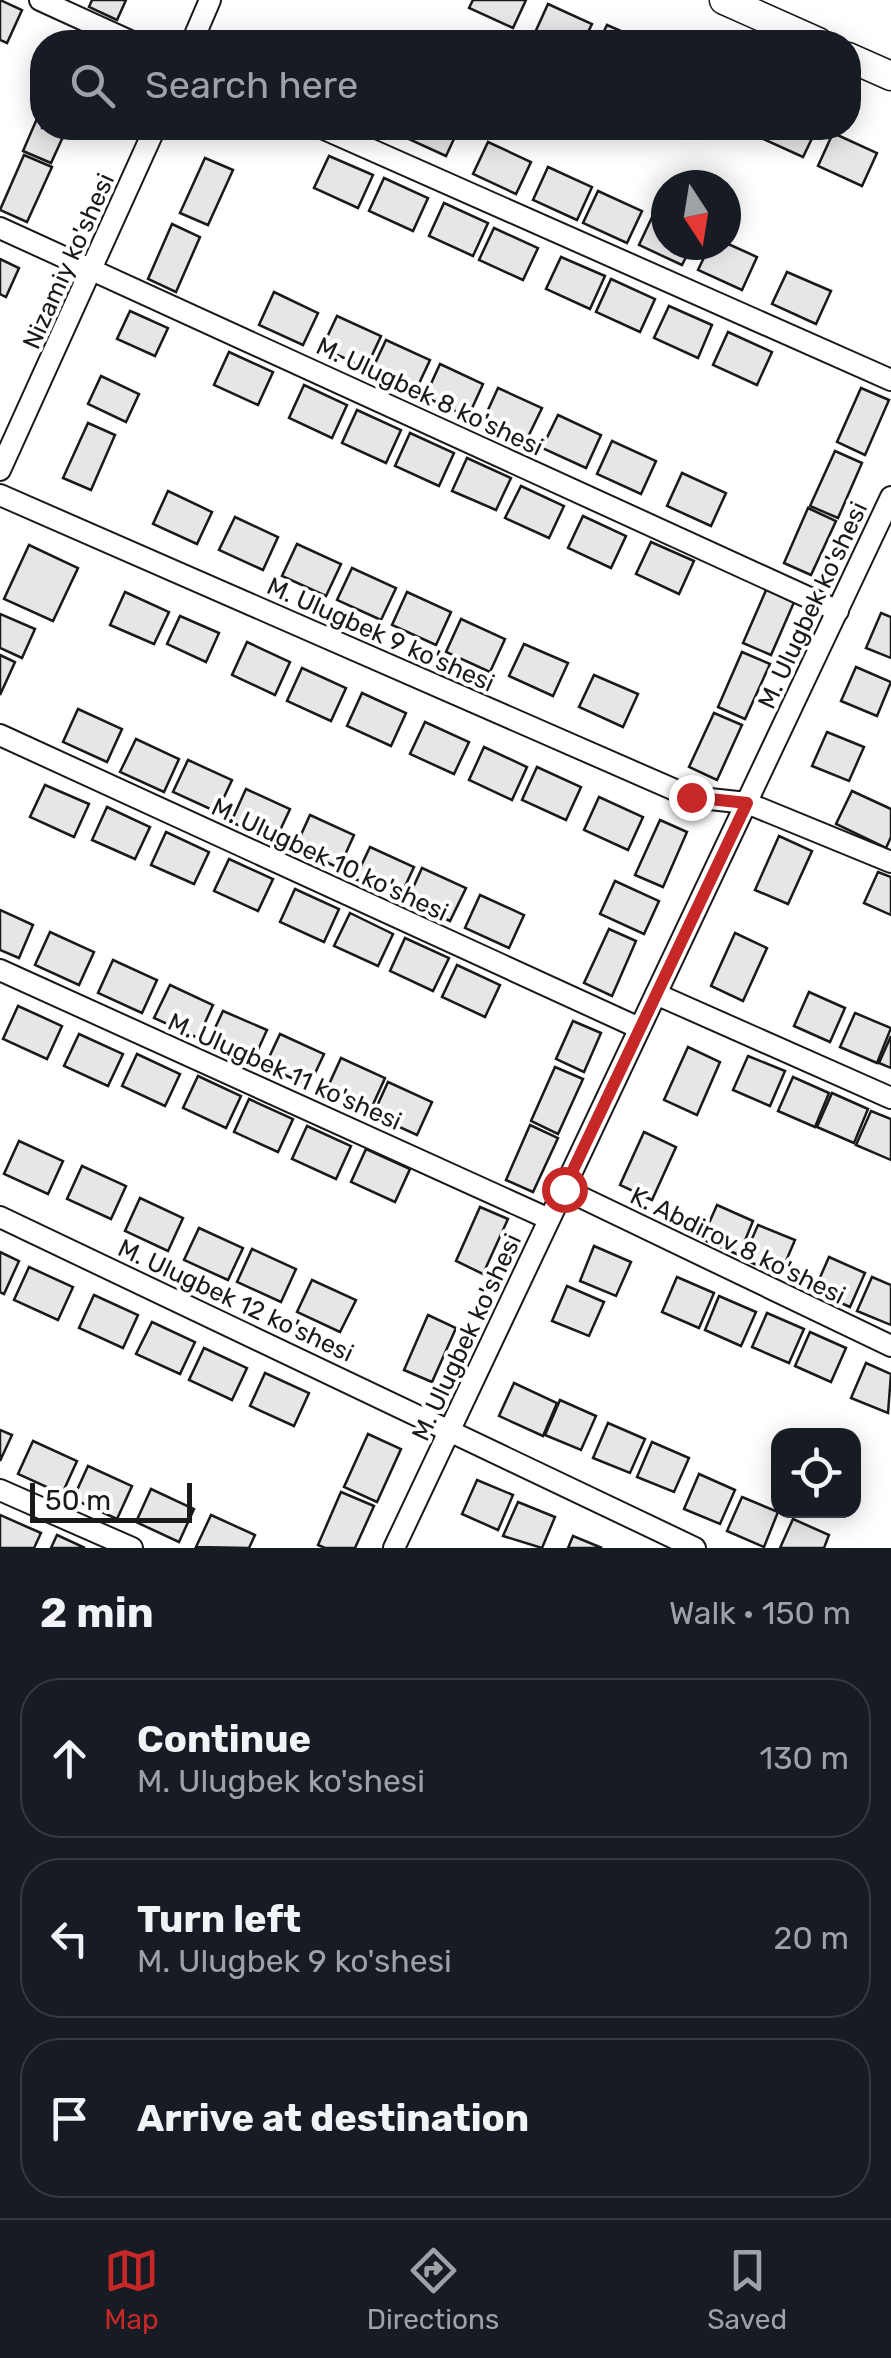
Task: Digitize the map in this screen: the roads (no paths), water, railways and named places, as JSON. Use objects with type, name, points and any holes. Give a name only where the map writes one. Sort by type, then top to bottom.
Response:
[{"type":"street","points":[[40,0],[106,30]]},
{"type":"street","points":[[197,30],[210,0]]},
{"type":"street","points":[[724,0],[791,30]]},
{"type":"street","points":[[861,62],[891,76]]},
{"type":"street","name":"Nizamiy ko'shesi","points":[[0,470],[150,140]]},
{"type":"street","points":[[349,140],[891,380]]},
{"type":"street","name":"M. Ulugbek 8 ko'shesi","points":[[0,228],[838,611]]},
{"type":"street","name":"M. Ulugbek 9 ko'shesi","points":[[0,495],[691,797],[747,803],[891,862]]},
{"type":"street","name":"M. Ulugbek ko'shesi","points":[[394,1548],[891,497]]},
{"type":"street","name":"M. Ulugbek 10 ko'shesi","points":[[0,735],[638,1028]]},
{"type":"street","name":"M. Ulugbek 11 ko'shesi","points":[[0,970],[549,1219]]},
{"type":"street","points":[[656,994],[891,1098]]},
{"type":"street","name":"K. Abdirov 8 ko'shesi","points":[[564,1189],[891,1346]]},
{"type":"street","name":"M. Ulugbek 12 ko'shesi","points":[[0,1217],[695,1548]]},
{"type":"street","points":[[0,1490],[132,1548]]}]
